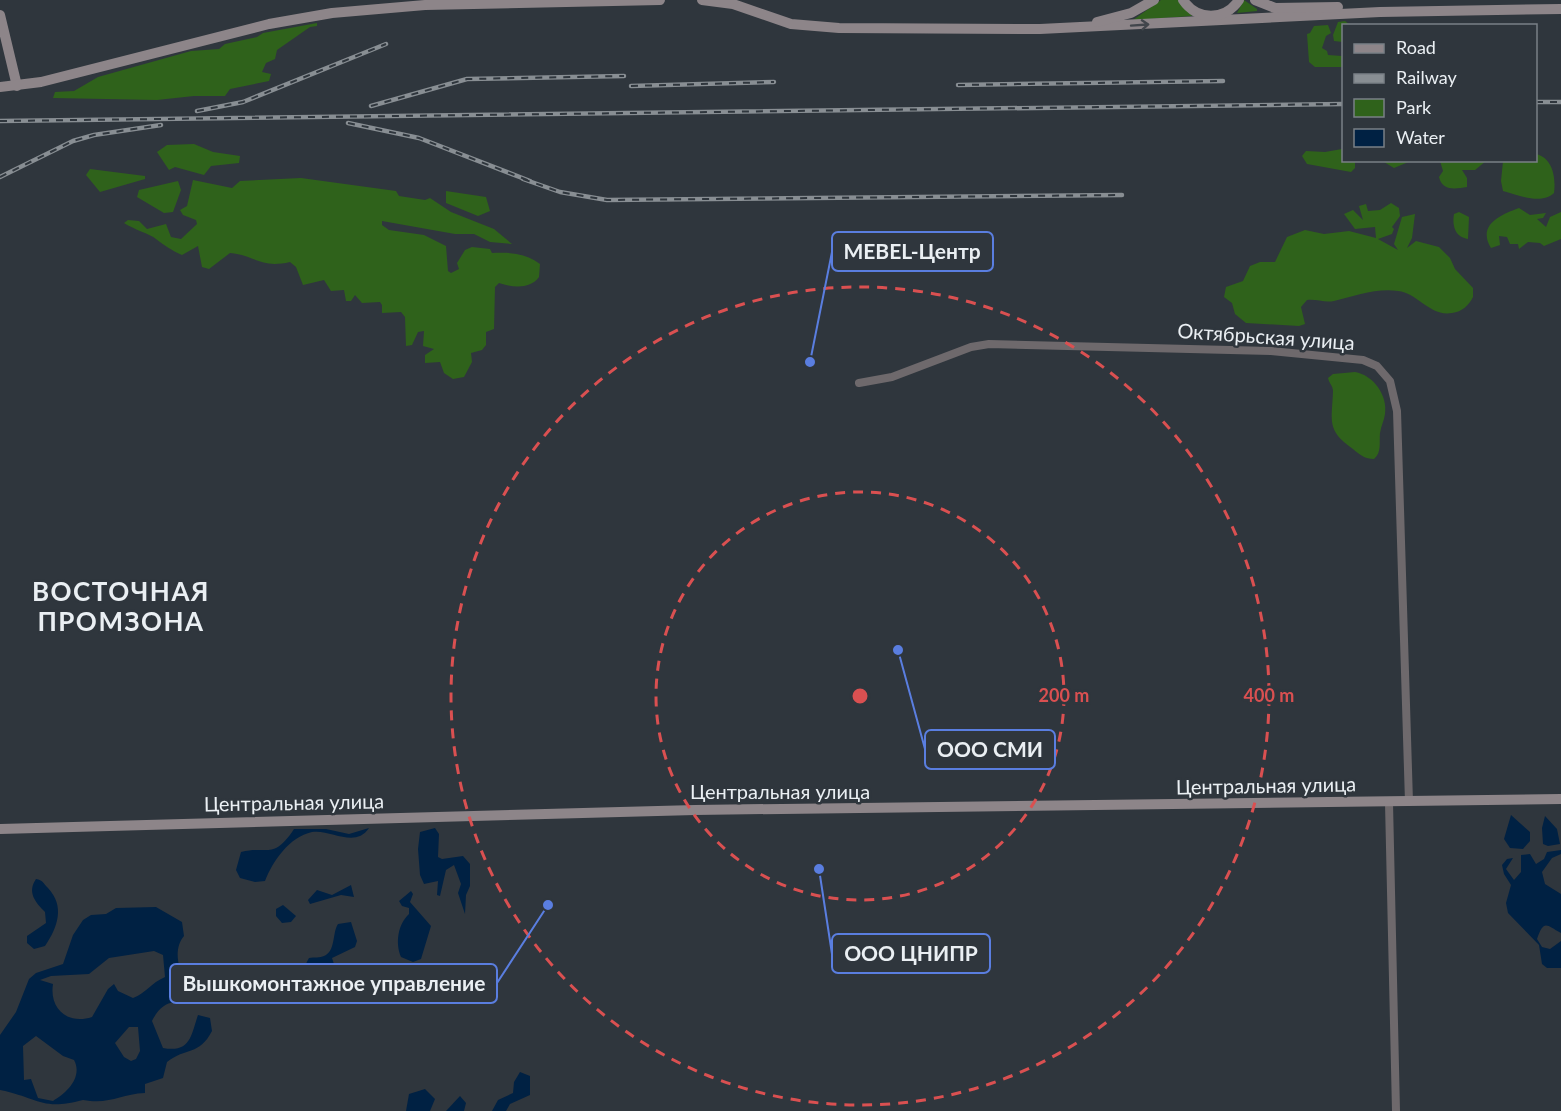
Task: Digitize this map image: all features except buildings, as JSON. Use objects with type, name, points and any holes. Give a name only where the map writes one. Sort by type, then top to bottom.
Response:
[{"type":"main road","points":[[0,87],[17,86],[310,16],[386,7],[486,2],[660,0]]},
{"type":"main road","points":[[702,0],[733,4],[778,21],[803,26],[1040,30],[1380,12],[1561,9]]},
{"type":"main road","points":[[1040,30],[1110,19],[1131,13],[1154,0]]},
{"type":"main road","points":[[1183,0],[1197,13],[1241,18]]},
{"type":"main road","points":[[1186,22],[1230,10],[1239,0]]},
{"type":"main road","points":[[1255,0],[1275,8],[1347,8],[1380,12]]},
{"type":"main road","points":[[0,15],[17,86]]},
{"type":"main road","name":"Центральная улица","points":[[0,829],[695,810],[1561,799]]},
{"type":"street","name":"Октябрьская улица","points":[[859,383],[892,377],[971,347],[989,344],[1271,351],[1364,360],[1377,366],[1394,390],[1397,411],[1409,802]]},
{"type":"street","points":[[1389,802],[1396,1111]]},
{"type":"green space","points":[[1161,0],[1178,0],[1192,16],[1133,20]]},
{"type":"green space","points":[[1244,0],[1257,9],[1257,11],[1237,13]]},
{"type":"green space","points":[[1345,21],[1349,24],[1342,24],[1342,42],[1334,41],[1333,35],[1338,22]]},
{"type":"green space","points":[[317,23],[317,26],[310,27],[277,50],[275,59],[266,63],[262,72],[271,74],[269,81],[230,89],[225,96],[194,96],[157,100],[53,98],[55,92],[74,91],[98,77],[191,51],[219,49],[225,44],[257,37],[263,33]]},
{"type":"green space","points":[[1328,25],[1331,33],[1326,36],[1322,48],[1327,51],[1328,55],[1342,56],[1342,67],[1315,67],[1309,62],[1307,34],[1314,26]]},
{"type":"green space","points":[[194,144],[213,152],[240,156],[239,163],[211,166],[204,175],[175,167],[169,170],[157,152],[167,145]]},
{"type":"green space","points":[[1342,149],[1342,162],[1355,162],[1355,168],[1351,172],[1307,164],[1302,156],[1306,151],[1325,152]]},
{"type":"green space","points":[[1537,154],[1550,164],[1554,193],[1549,197],[1536,199],[1522,197],[1503,191],[1501,181],[1503,162],[1537,162]]},
{"type":"green space","points":[[1384,162],[1409,162],[1394,168]]},
{"type":"green space","points":[[1441,162],[1485,162],[1475,170],[1462,170],[1467,178],[1467,187],[1454,188],[1443,185],[1439,177],[1443,171]]},
{"type":"green space","points":[[90,169],[145,176],[145,179],[100,192],[86,175]]},
{"type":"green space","points":[[301,178],[396,191],[399,196],[425,200],[430,198],[451,212],[494,229],[512,244],[490,242],[474,234],[455,234],[382,221],[382,225],[389,230],[424,235],[446,246],[448,271],[451,273],[459,269],[457,263],[465,250],[472,247],[490,249],[492,253],[523,255],[540,264],[539,277],[526,286],[499,283],[495,287],[494,329],[486,332],[486,345],[482,350],[471,353],[472,362],[464,377],[453,379],[444,373],[440,362],[425,363],[425,355],[434,349],[423,346],[424,331],[418,332],[412,345],[406,346],[405,317],[401,312],[382,313],[380,302],[362,303],[355,295],[351,301],[346,301],[344,290],[331,291],[324,280],[303,285],[296,267],[290,262],[264,263],[230,253],[209,269],[202,267],[198,246],[182,255],[124,223],[128,220],[139,221],[147,229],[166,224],[171,237],[181,239],[197,224],[196,220],[183,215],[180,210],[187,206],[193,180],[232,188],[240,181]]},
{"type":"green space","points":[[178,181],[181,190],[173,212],[164,213],[137,197],[139,190]]},
{"type":"green space","points":[[446,191],[486,197],[490,211],[478,216],[446,203]]},
{"type":"green space","points":[[1391,203],[1399,208],[1400,216],[1392,227],[1394,229],[1392,234],[1378,239],[1398,250],[1394,244],[1402,217],[1415,214],[1412,238],[1407,248],[1416,241],[1439,247],[1450,258],[1455,269],[1473,288],[1473,297],[1462,310],[1437,312],[1405,293],[1382,291],[1331,301],[1307,300],[1301,307],[1305,324],[1299,326],[1246,323],[1235,314],[1232,303],[1224,297],[1226,287],[1243,281],[1250,266],[1260,262],[1275,262],[1287,237],[1305,230],[1324,234],[1349,231],[1376,238],[1375,227],[1355,229],[1344,214],[1353,210],[1363,220],[1359,206],[1366,204],[1368,211],[1380,210]]},
{"type":"green space","points":[[1519,208],[1530,215],[1546,213],[1543,218],[1537,219],[1546,227],[1550,217],[1561,212],[1561,239],[1544,246],[1540,243],[1528,242],[1519,249],[1518,244],[1510,244],[1507,237],[1499,236],[1500,245],[1491,248],[1487,240],[1489,227],[1498,218]]},
{"type":"green space","points":[[1459,212],[1469,217],[1468,239],[1460,236],[1454,227],[1454,214]]},
{"type":"green space","points":[[1355,372],[1368,377],[1378,387],[1384,400],[1385,414],[1380,433],[1379,450],[1374,459],[1363,456],[1344,442],[1332,424],[1333,389],[1328,378],[1333,374]]},
{"type":"water","points":[[1511,815],[1530,832],[1530,841],[1523,849],[1510,848],[1504,839]]},
{"type":"water","points":[[1545,816],[1557,829],[1560,844],[1548,846],[1543,844],[1542,828]]},
{"type":"water","points":[[369,828],[357,837],[312,832],[296,839],[283,851],[265,881],[255,882],[240,878],[236,870],[241,852],[275,848],[287,839],[294,829],[326,829],[349,834]]},
{"type":"water","points":[[435,828],[439,834],[438,857],[442,859],[463,856],[470,864],[470,886],[466,895],[465,914],[458,893],[461,884],[454,865],[446,870],[440,896],[437,895],[438,881],[424,884],[420,875],[418,849],[420,832]]},
{"type":"water","points":[[1561,850],[1561,854],[1552,858],[1542,872],[1545,884],[1561,894],[1561,933],[1549,926],[1544,926],[1537,939],[1542,947],[1550,949],[1561,941],[1561,968],[1547,968],[1542,964],[1539,945],[1508,913],[1506,903],[1511,885],[1504,874],[1502,865],[1507,859],[1513,858],[1506,869],[1514,880],[1521,872],[1521,855],[1530,854],[1536,864],[1544,859],[1547,852]]},
{"type":"water","points":[[36,879],[43,882],[53,895],[57,902],[58,917],[45,946],[34,949],[27,943],[27,936],[46,923],[45,912],[35,901],[32,893]]},
{"type":"water","points":[[351,885],[354,897],[341,895],[310,904],[308,900],[317,890],[332,895]]},
{"type":"water","points":[[411,891],[413,894],[410,902],[431,926],[421,959],[413,962],[401,957],[398,940],[402,923],[409,914],[409,908],[402,906],[399,901]]},
{"type":"water","points":[[283,905],[296,916],[291,922],[282,923],[276,916],[276,909]]},
{"type":"water","points":[[156,907],[182,922],[184,936],[178,955],[180,968],[189,969],[196,964],[200,968],[205,979],[203,992],[201,997],[167,1004],[152,1021],[163,1048],[172,1049],[185,1045],[191,1036],[198,1015],[210,1018],[212,1031],[207,1039],[197,1048],[167,1062],[163,1078],[145,1084],[145,1093],[101,1101],[83,1100],[49,1104],[0,1090],[0,1035],[16,1012],[29,979],[36,973],[63,964],[73,935],[83,920],[91,915],[106,914],[116,908]],"holes":[[[154,951],[163,955],[165,977],[133,998],[118,991],[114,984],[108,989],[92,1017],[75,1019],[62,1013],[54,1001],[53,984],[40,980],[51,976],[89,974],[109,958]],[[129,1027],[138,1027],[140,1051],[136,1059],[131,1061],[124,1057],[115,1043]],[[36,1036],[63,1056],[74,1060],[76,1072],[72,1084],[53,1101],[38,1098],[31,1079],[24,1080],[23,1046]]]},
{"type":"water","points":[[351,922],[357,941],[355,947],[332,958],[334,964],[324,979],[308,982],[305,970],[309,958],[328,954],[338,924]]},
{"type":"water","points":[[520,1072],[530,1076],[530,1095],[510,1104],[506,1111],[492,1111],[498,1100],[513,1093],[514,1082]]},
{"type":"water","points":[[425,1089],[435,1099],[430,1111],[406,1111],[409,1094]]},
{"type":"water","points":[[460,1096],[466,1103],[464,1111],[446,1111]]},
{"type":"railway","points":[[197,111],[243,102],[386,44]]},
{"type":"railway","points":[[371,106],[467,79],[624,76]]},
{"type":"railway","points":[[958,85],[1223,81]]},
{"type":"railway","points":[[631,86],[774,82]]},
{"type":"railway","points":[[1537,102],[1561,102]]},
{"type":"railway","points":[[0,121],[1342,104]]},
{"type":"railway","points":[[348,123],[419,138],[530,181]]},
{"type":"railway","points":[[0,177],[73,141],[94,135],[161,125]]},
{"type":"railway","points":[[523,179],[560,192],[607,200],[1122,195]]},
{"type":"place","name":"MEBEL-Центр","points":[[810,362]]},
{"type":"place","name":"ООО СМИ","points":[[898,650]]},
{"type":"place","name":"ООО ЦНИПР","points":[[819,869]]},
{"type":"place","name":"Вышкомонтажное управление","points":[[548,905]]},
{"type":"district","name":"ВОСТОЧНАЯ ПРОМЗОНА","points":[[121,607]]}]
